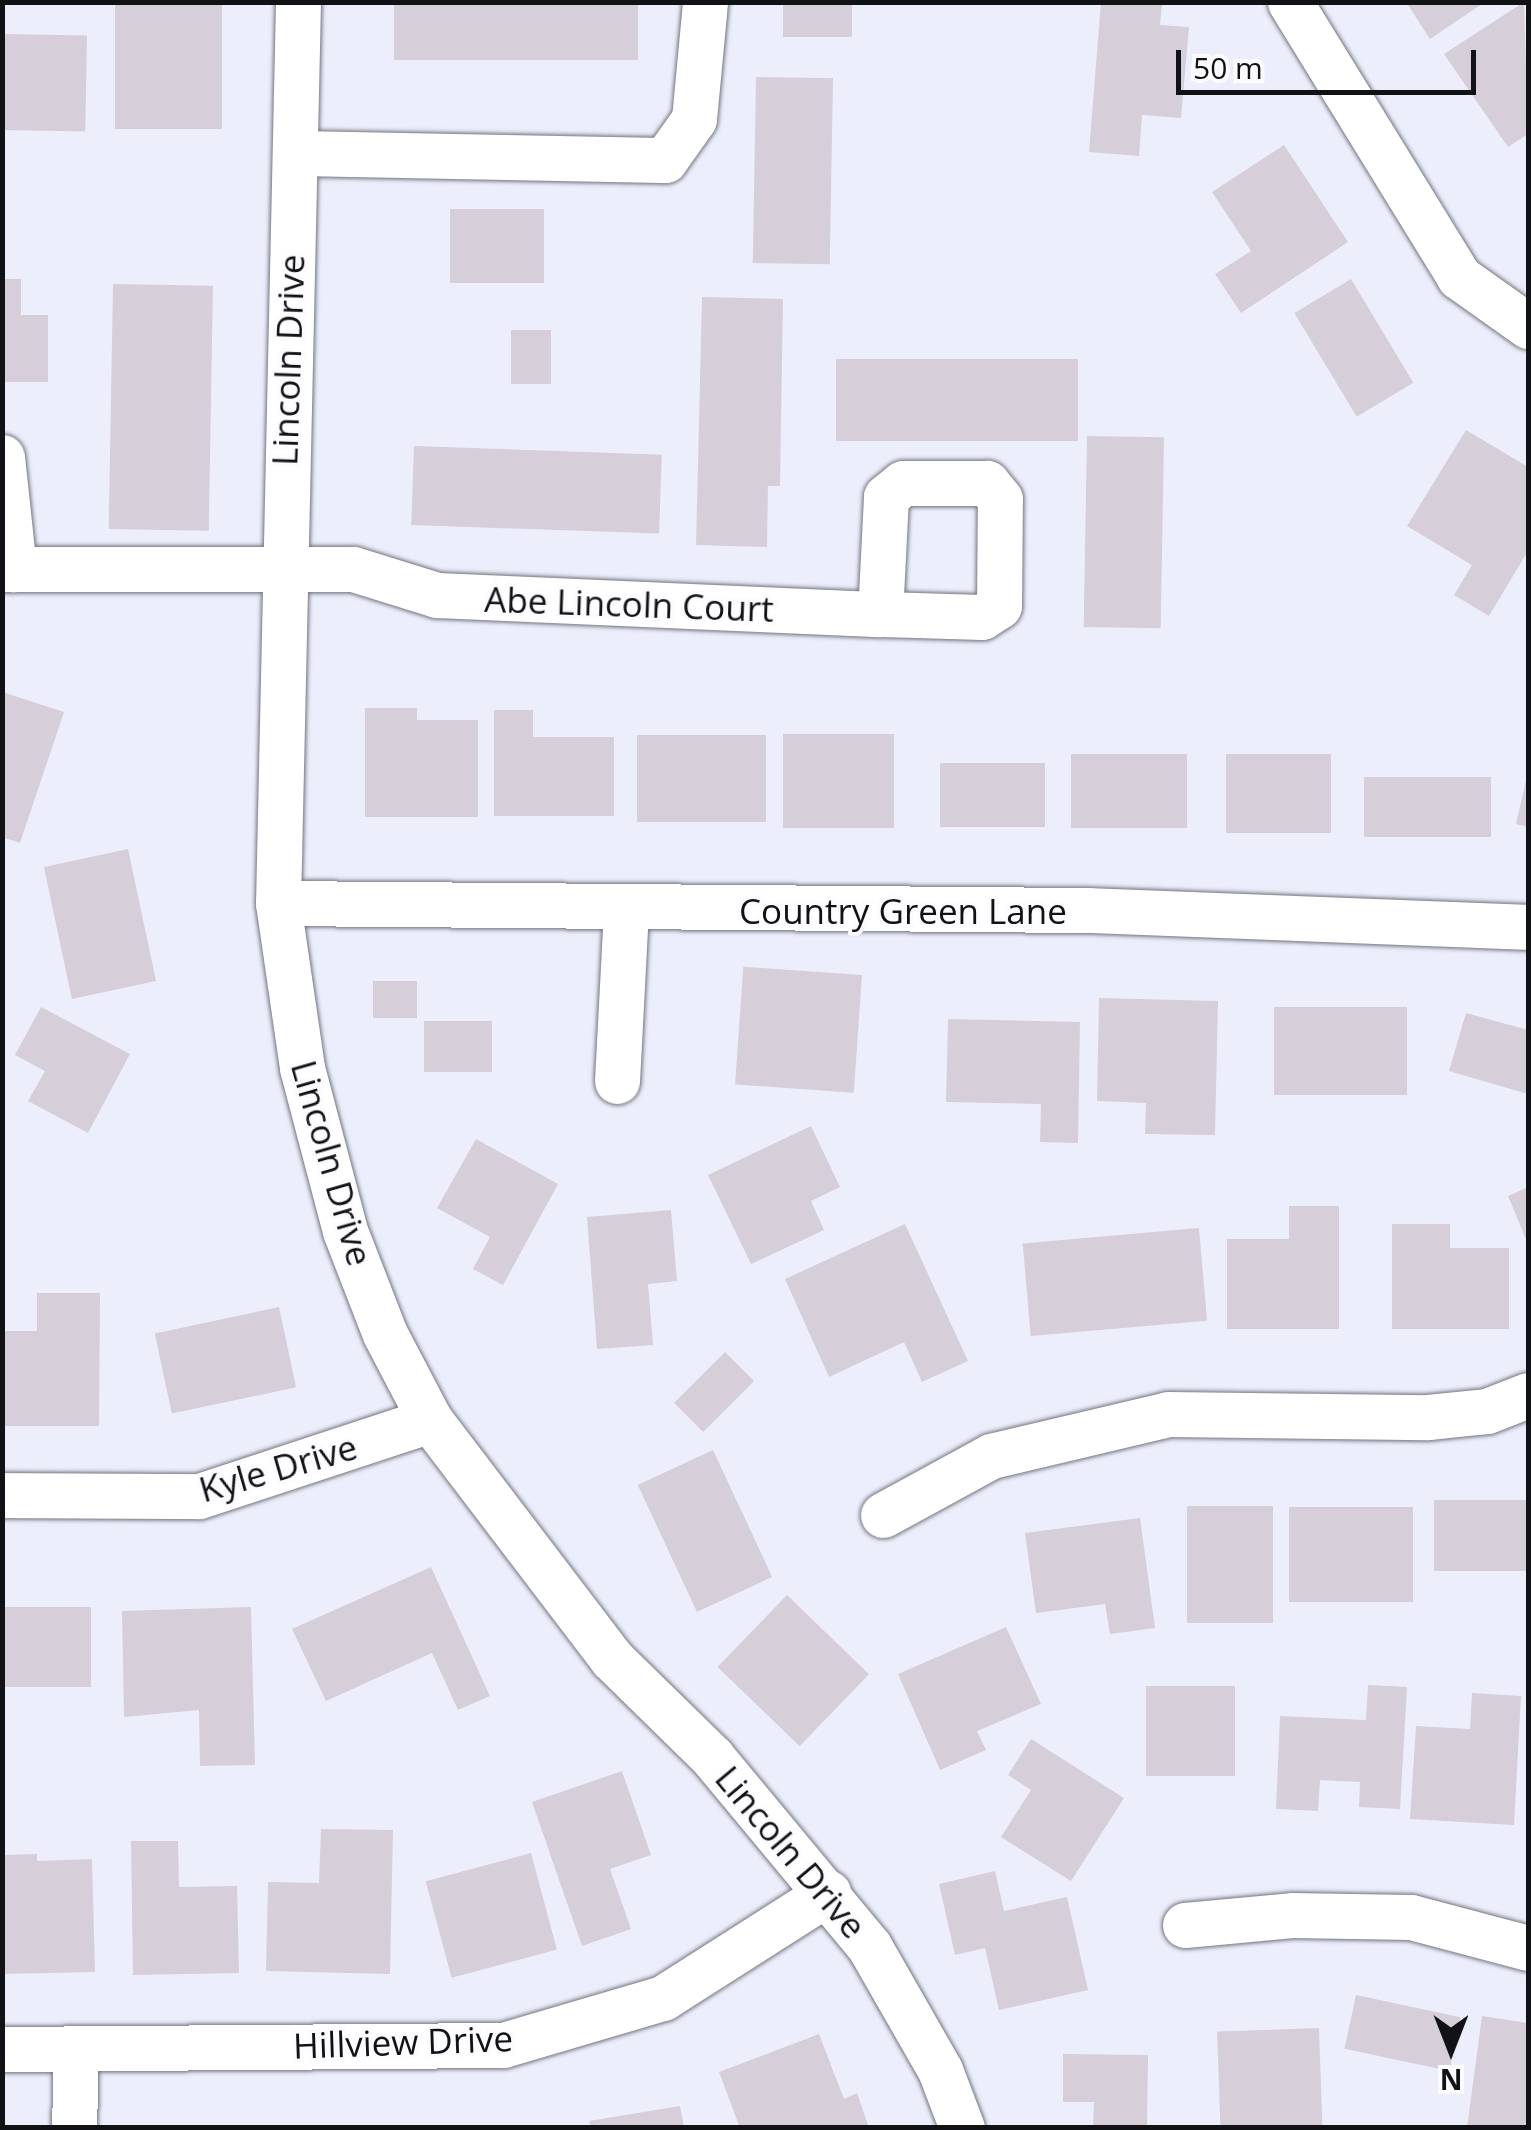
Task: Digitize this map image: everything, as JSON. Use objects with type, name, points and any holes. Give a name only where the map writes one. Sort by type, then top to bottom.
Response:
[{"type":"street","name":"Lincoln Drive","points":[[298,2],[280,566],[278,903],[302,1068],[345,1231],[384,1334],[430,1420],[612,1658],[712,1757],[869,1946],[940,2070],[962,2128]]},
{"type":"street","points":[[295,153],[665,160],[694,119],[706,2]]},
{"type":"street","points":[[1290,2],[1459,277],[1528,326]]},
{"type":"street","points":[[2,457],[8,569]]},
{"type":"street","name":"Abe Lincoln Court","points":[[8,569],[353,568],[437,595],[880,614],[982,617],[999,606],[1000,499],[987,483],[902,483],[886,497],[880,614]]},
{"type":"street","name":"Country Green Lane","points":[[278,903],[626,912],[1107,911],[1528,926]]},
{"type":"street","points":[[616,1081],[626,912]]},
{"type":"street","points":[[883,1515],[991,1456],[1168,1414],[1428,1417],[1487,1411],[1528,1394]]},
{"type":"street","name":"Kyle Drive","points":[[2,1495],[198,1496],[430,1420]]},
{"type":"street","name":"Hillview Drive","points":[[2,2049],[503,2045],[663,1998],[828,1893]]},
{"type":"street","points":[[1185,1925],[1292,1914],[1411,1917],[1528,1948]]},
{"type":"street","points":[[74,2128],[76,2050]]},
{"type":"building","points":[[115,2],[222,2],[222,129],[115,129]]},
{"type":"building","points":[[394,2],[638,2],[638,60],[394,60]]},
{"type":"building","points":[[783,2],[852,2],[852,37],[783,37]]},
{"type":"building","points":[[1101,2],[1162,4],[1160,25],[1189,27],[1181,118],[1142,115],[1139,156],[1089,152]]},
{"type":"building","points":[[1406,2],[1485,2],[1430,39]]},
{"type":"building","points":[[1524,2],[1528,134],[1508,147],[1444,54]]},
{"type":"building","points":[[2,34],[87,35],[85,131],[2,130]]},
{"type":"building","points":[[756,77],[833,78],[830,264],[753,263]]},
{"type":"building","points":[[1284,145],[1348,242],[1241,313],[1215,274],[1251,251],[1212,192]]},
{"type":"building","points":[[450,209],[544,209],[544,283],[450,283]]},
{"type":"building","points":[[2,279],[21,279],[21,315],[48,315],[48,382],[2,382]]},
{"type":"building","points":[[1351,279],[1413,383],[1357,417],[1294,313]]},
{"type":"building","points":[[113,284],[213,286],[209,531],[109,529]]},
{"type":"building","points":[[702,297],[783,299],[780,486],[768,486],[767,547],[696,545]]},
{"type":"building","points":[[511,330],[551,330],[551,384],[511,384]]},
{"type":"building","points":[[836,359],[1078,359],[1078,441],[836,441]]},
{"type":"building","points":[[1466,430],[1528,467],[1528,551],[1489,616],[1454,595],[1472,565],[1407,526]]},
{"type":"building","points":[[1087,436],[1164,437],[1161,628],[1084,627]]},
{"type":"building","points":[[414,446],[662,455],[659,534],[411,525]]},
{"type":"building","points":[[2,692],[64,712],[20,843],[2,837]]},
{"type":"building","points":[[365,708],[417,708],[417,720],[478,720],[478,817],[365,817]]},
{"type":"building","points":[[494,710],[533,710],[533,737],[614,737],[614,816],[494,816]]},
{"type":"building","points":[[783,734],[894,734],[894,828],[783,828]]},
{"type":"building","points":[[637,735],[766,735],[766,822],[637,822]]},
{"type":"building","points":[[1071,754],[1187,754],[1187,828],[1071,828]]},
{"type":"building","points":[[1226,754],[1331,754],[1331,833],[1226,833]]},
{"type":"building","points":[[940,763],[1045,763],[1045,827],[940,827]]},
{"type":"building","points":[[1364,777],[1491,777],[1491,837],[1364,837]]},
{"type":"building","points":[[1528,777],[1528,827],[1516,824]]},
{"type":"building","points":[[128,849],[156,981],[72,999],[44,867]]},
{"type":"building","points":[[743,967],[862,975],[854,1093],[735,1084]]},
{"type":"building","points":[[373,981],[417,981],[417,1018],[373,1018]]},
{"type":"building","points":[[1099,998],[1218,1001],[1215,1135],[1145,1134],[1146,1103],[1097,1101]]},
{"type":"building","points":[[41,1007],[130,1054],[88,1133],[28,1101],[45,1071],[15,1055]]},
{"type":"building","points":[[1274,1007],[1407,1007],[1407,1095],[1274,1095]]},
{"type":"building","points":[[1466,1013],[1528,1030],[1528,1094],[1449,1071]]},
{"type":"building","points":[[948,1019],[1080,1022],[1078,1143],[1040,1142],[1041,1104],[946,1102]]},
{"type":"building","points":[[424,1021],[492,1021],[492,1072],[424,1072]]},
{"type":"building","points":[[811,1126],[840,1187],[811,1201],[824,1230],[751,1264],[708,1175]]},
{"type":"building","points":[[476,1139],[558,1184],[503,1285],[473,1269],[490,1237],[437,1208]]},
{"type":"building","points":[[1528,1187],[1528,1244],[1508,1196]]},
{"type":"building","points":[[1289,1206],[1339,1206],[1339,1329],[1227,1329],[1227,1239],[1289,1239]]},
{"type":"building","points":[[671,1210],[677,1281],[648,1284],[653,1345],[597,1349],[587,1217]]},
{"type":"building","points":[[905,1224],[968,1361],[922,1382],[904,1342],[829,1377],[785,1279]]},
{"type":"building","points":[[1392,1224],[1450,1224],[1450,1248],[1509,1248],[1509,1329],[1392,1329]]},
{"type":"building","points":[[1199,1228],[1207,1321],[1031,1336],[1023,1243]]},
{"type":"building","points":[[37,1293],[100,1293],[99,1426],[2,1426],[2,1331],[37,1331]]},
{"type":"building","points":[[279,1307],[296,1387],[172,1414],[155,1333]]},
{"type":"building","points":[[725,1352],[754,1381],[703,1432],[674,1403]]},
{"type":"building","points":[[713,1450],[772,1577],[697,1612],[638,1485]]},
{"type":"building","points":[[1434,1500],[1528,1500],[1528,1571],[1434,1571]]},
{"type":"building","points":[[1187,1506],[1273,1506],[1273,1623],[1187,1623]]},
{"type":"building","points":[[1289,1507],[1413,1507],[1413,1602],[1289,1602]]},
{"type":"building","points":[[1140,1518],[1155,1628],[1110,1634],[1105,1604],[1036,1613],[1025,1533]]},
{"type":"building","points":[[431,1567],[490,1696],[458,1710],[432,1653],[326,1701],[292,1629]]},
{"type":"building","points":[[787,1595],[869,1674],[800,1746],[718,1667]]},
{"type":"building","points":[[2,1607],[91,1607],[91,1687],[2,1687]]},
{"type":"building","points":[[251,1607],[255,1765],[200,1766],[199,1710],[124,1717],[122,1611]]},
{"type":"building","points":[[1006,1627],[1041,1704],[977,1731],[986,1750],[940,1770],[898,1674]]},
{"type":"building","points":[[1368,1685],[1407,1687],[1400,1809],[1359,1807],[1360,1782],[1320,1780],[1318,1811],[1276,1809],[1280,1716],[1366,1720]]},
{"type":"building","points":[[1146,1686],[1235,1686],[1235,1776],[1146,1776]]},
{"type":"building","points":[[1472,1693],[1521,1696],[1514,1825],[1410,1819],[1416,1726],[1470,1729]]},
{"type":"building","points":[[1031,1739],[1124,1798],[1071,1881],[1001,1837],[1031,1790],[1008,1775]]},
{"type":"building","points":[[622,1771],[651,1855],[610,1869],[631,1929],[582,1946],[532,1802]]},
{"type":"building","points":[[321,1829],[393,1830],[390,1974],[266,1971],[268,1882],[319,1883]]},
{"type":"building","points":[[131,1841],[178,1841],[179,1887],[237,1886],[239,1973],[133,1975]]},
{"type":"building","points":[[531,1853],[557,1950],[452,1978],[426,1881]]},
{"type":"building","points":[[37,1854],[37,1861],[92,1859],[95,1972],[2,1974],[2,1855]]},
{"type":"building","points":[[995,1871],[1004,1911],[1067,1897],[1088,1990],[999,2010],[985,1948],[955,1955],[939,1884]]},
{"type":"building","points":[[1356,1995],[1461,2017],[1449,2071],[1345,2049]]},
{"type":"building","points":[[1482,2016],[1528,2023],[1528,2128],[1467,2128]]},
{"type":"building","points":[[1319,2028],[1322,2128],[1220,2128],[1217,2032]]},
{"type":"building","points":[[819,2034],[844,2099],[857,2093],[869,2128],[740,2128],[719,2072]]},
{"type":"building","points":[[1063,2054],[1148,2055],[1147,2128],[1093,2128],[1094,2102],[1063,2102]]},
{"type":"building","points":[[680,2106],[684,2128],[591,2128],[589,2121]]}]
